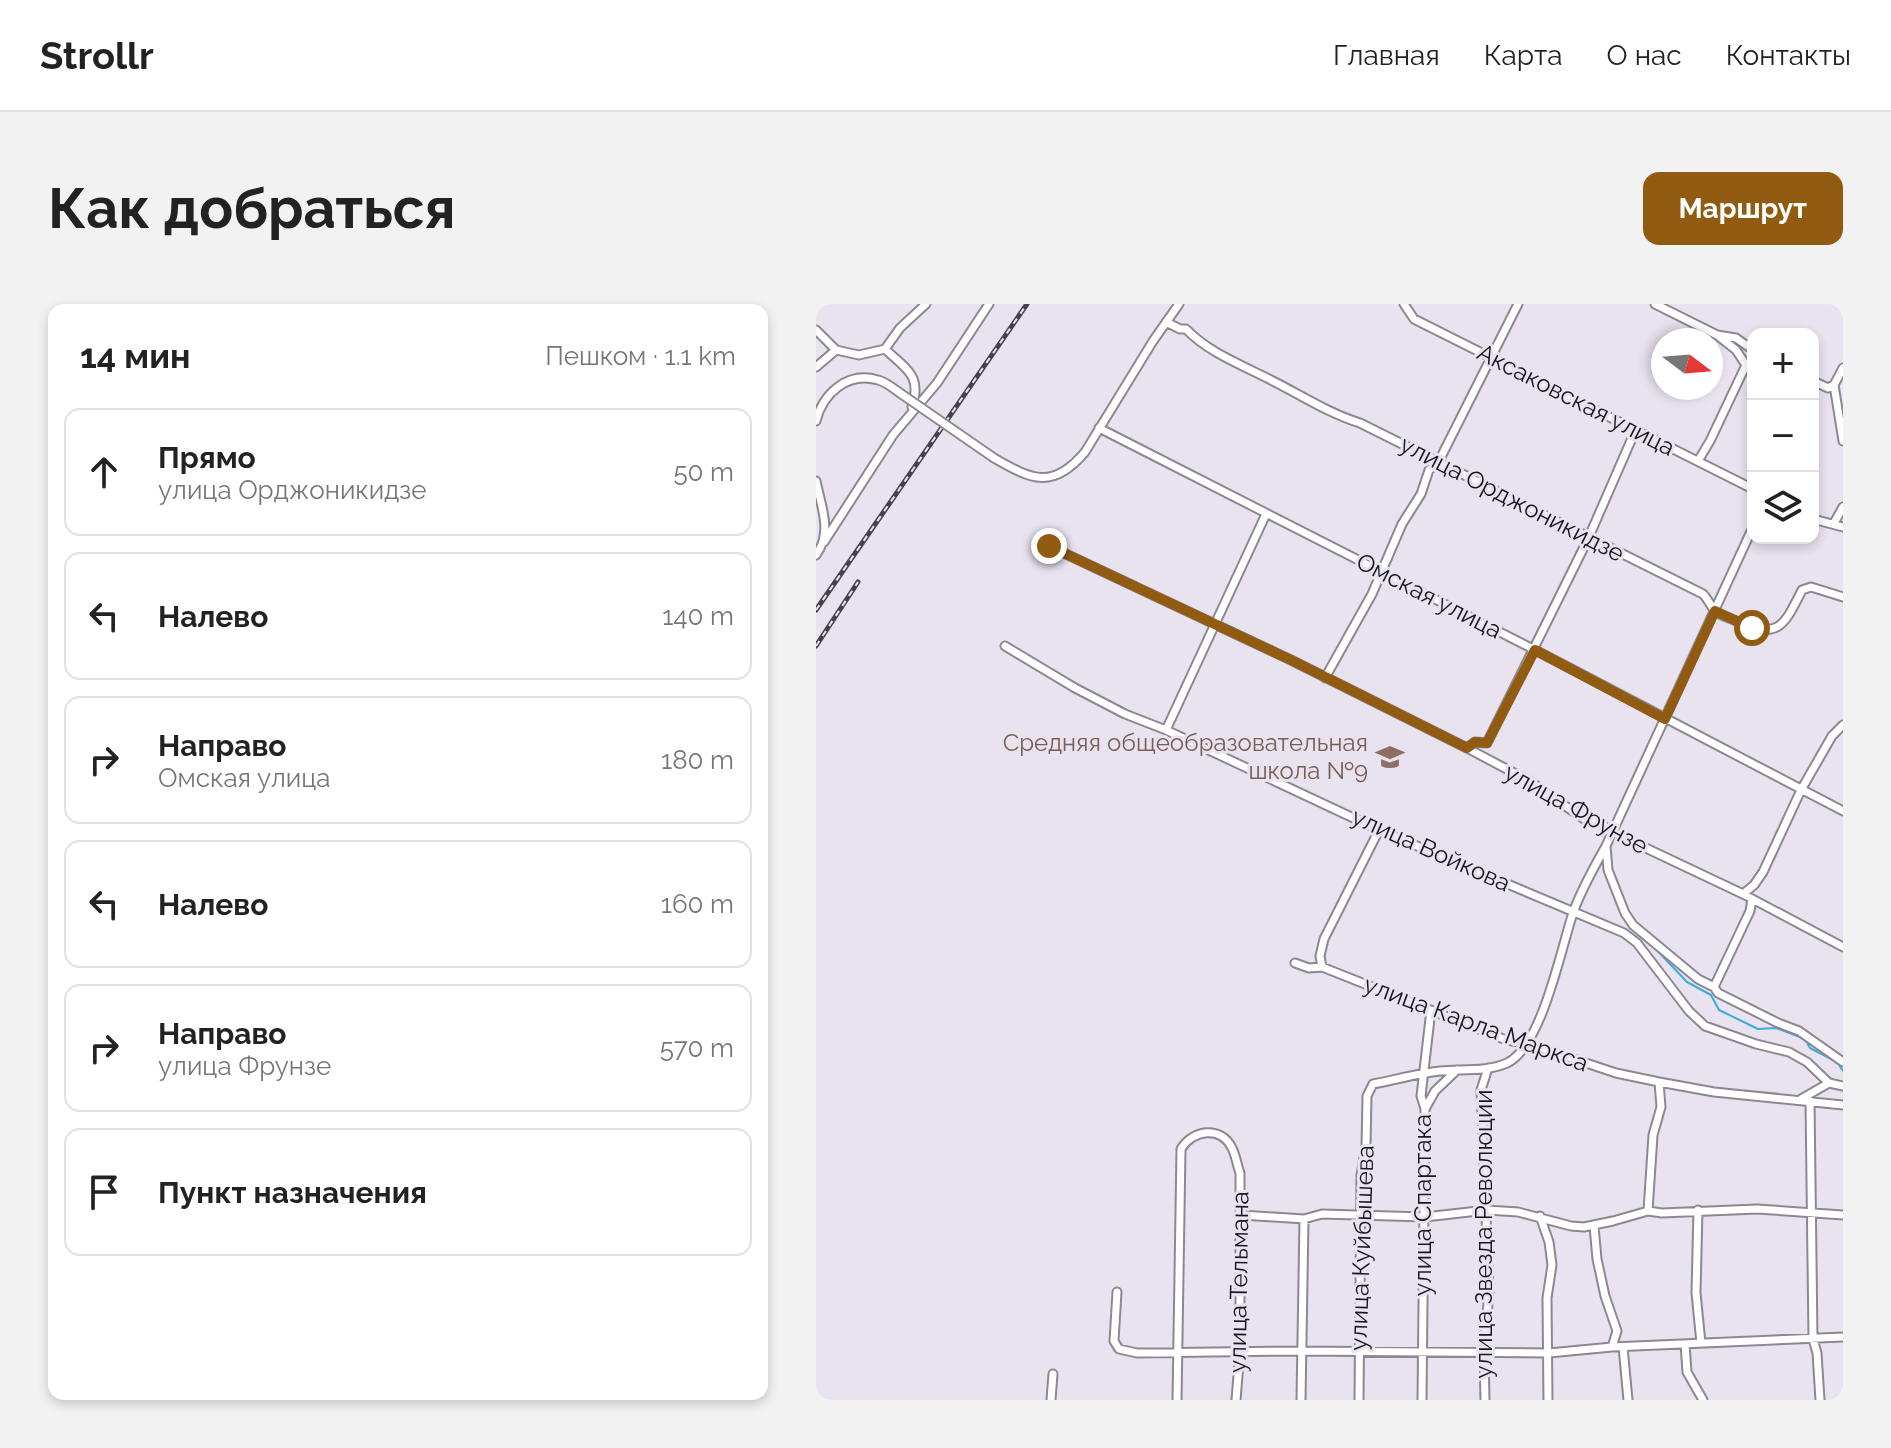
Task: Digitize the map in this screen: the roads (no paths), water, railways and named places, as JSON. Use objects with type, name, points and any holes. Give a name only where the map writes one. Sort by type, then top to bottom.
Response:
[{"type":"street","points":[[816,330],[836,350],[859,355],[885,349],[900,328],[926,304]]},
{"type":"street","points":[[816,555],[893,435],[937,383],[989,304]]},
{"type":"street","points":[[816,421],[823,399],[845,382],[875,379],[994,458],[1027,476],[1043,479],[1057,475],[1073,466],[1179,304]]},
{"type":"street","name":"Аксаковская улица","points":[[1404,304],[1414,319],[1747,486]]},
{"type":"street","points":[[1325,678],[1372,594],[1402,524],[1421,494],[1429,470],[1438,463],[1518,304]]},
{"type":"street","points":[[1655,304],[1703,328]]},
{"type":"street","name":"улица Орджоникидзе","points":[[1166,322],[1186,329],[1225,357],[1318,406],[1360,423],[1703,594],[1715,611],[1752,628],[1765,630],[1781,625],[1789,618],[1802,590],[1811,587],[1843,597]]},
{"type":"street","points":[[1723,336],[1736,338],[1747,346]]},
{"type":"street","points":[[1698,461],[1746,365],[1736,350],[1723,340]]},
{"type":"street","points":[[885,349],[912,374],[916,382],[909,417]]},
{"type":"street","points":[[816,367],[836,350]]},
{"type":"street","points":[[1819,384],[1828,388],[1834,385],[1843,368]]},
{"type":"street","points":[[1834,385],[1843,441]]},
{"type":"street","name":"Омская улица","points":[[1099,428],[1742,756],[1843,811]]},
{"type":"street","points":[[1467,748],[1475,742],[1487,743],[1588,539],[1636,429]]},
{"type":"street","points":[[816,481],[826,528],[824,542]]},
{"type":"street","points":[[1834,523],[1843,507]]},
{"type":"street","points":[[1166,730],[1266,514]]},
{"type":"street","points":[[1819,520],[1843,527]]},
{"type":"street","points":[[1424,1075],[1508,1063],[1526,1043],[1554,984],[1574,911],[1747,540]]},
{"type":"street","name":"улица Фрунзе","points":[[1049,546],[1467,748],[1531,782],[1584,819],[1595,819],[1612,832],[1743,894],[1843,947]]},
{"type":"street","name":"улица Войкова","points":[[1005,646],[1125,714],[1166,730],[1379,830],[1624,933],[1637,943],[1689,1011],[1705,1026],[1789,1052],[1807,1062],[1829,1083]]},
{"type":"street","points":[[1743,894],[1763,872],[1801,790],[1832,736],[1843,725]]},
{"type":"street","points":[[1322,967],[1320,956],[1324,939],[1379,830]]},
{"type":"street","points":[[1606,846],[1608,870],[1633,925],[1718,993],[1799,1031],[1843,1062]]},
{"type":"street","points":[[1714,987],[1750,911],[1752,899]]},
{"type":"street","name":"улица Карла Маркса","points":[[1295,963],[1309,968],[1322,967],[1506,1040],[1526,1043],[1585,1064],[1714,1092],[1843,1105]]},
{"type":"street","name":"улица Спартака","points":[[1422,1400],[1425,1109],[1421,1096],[1431,1010]]},
{"type":"street","name":"улица Звезда Революции","points":[[1485,1400],[1484,1352],[1489,1291],[1481,1090],[1488,1068]]},
{"type":"street","points":[[1425,1109],[1435,1091],[1457,1070]]},
{"type":"street","name":"улица Куйбышева","points":[[1359,1400],[1361,1214],[1367,1096],[1373,1084],[1424,1075]]},
{"type":"street","points":[[1648,1211],[1653,1135],[1661,1107],[1659,1082]]},
{"type":"street","points":[[1820,1400],[1813,1339],[1806,1100],[1829,1083],[1843,1086]]},
{"type":"street","name":"улица Тельмана","points":[[1178,1354],[1181,1149],[1193,1135],[1207,1132],[1226,1140],[1232,1147],[1240,1173],[1240,1351],[1236,1400]]},
{"type":"street","points":[[1241,1215],[1304,1219],[1322,1214],[1425,1217],[1487,1210],[1540,1216],[1571,1226],[1594,1226],[1648,1211],[1757,1209],[1843,1215]]},
{"type":"street","points":[[1698,1210],[1696,1283],[1701,1343]]},
{"type":"street","points":[[1540,1216],[1549,1242],[1552,1265],[1547,1298],[1548,1400]]},
{"type":"street","points":[[1301,1400],[1304,1219]]},
{"type":"street","points":[[1594,1226],[1605,1296],[1617,1331],[1612,1347]]},
{"type":"street","points":[[1117,1292],[1114,1341],[1119,1349],[1137,1353],[1549,1353],[1612,1347],[1843,1337]]},
{"type":"street","points":[[1685,1344],[1687,1372],[1703,1400]]},
{"type":"street","points":[[1623,1347],[1628,1400]]},
{"type":"street","points":[[1177,1400],[1178,1354]]},
{"type":"street","points":[[1051,1400],[1053,1374]]},
{"type":"waterway","points":[[1653,946],[1687,982],[1711,995],[1719,1010],[1758,1029],[1776,1028],[1805,1039],[1810,1048],[1837,1062],[1843,1071]]},
{"type":"railway","points":[[816,610],[1027,304]]},
{"type":"railway","points":[[816,646],[858,582]]},
{"type":"place","name":"Средняя общеобразовательная школа №9","points":[[1390,757]]}]
